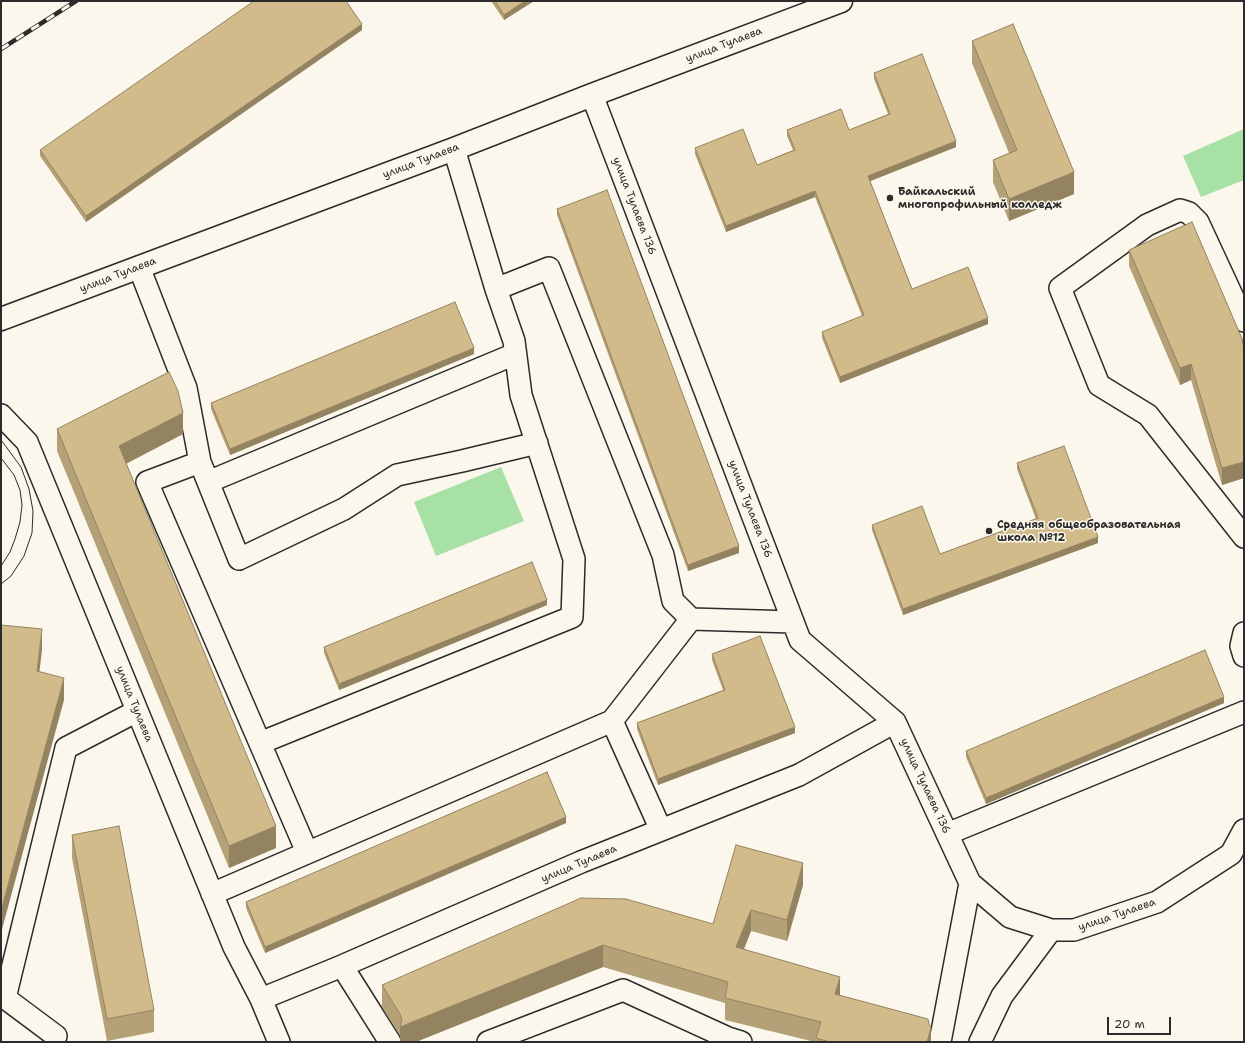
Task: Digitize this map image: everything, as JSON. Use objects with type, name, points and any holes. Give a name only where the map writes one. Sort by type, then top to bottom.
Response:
[{"type":"main road","name":"улица Тулаева","points":[[1,319],[454,149],[841,1]]},
{"type":"street","name":"улица Тулаева 136","points":[[592,95],[800,640],[895,722],[970,883]]},
{"type":"street","points":[[260,743],[572,617],[574,559],[521,395],[514,341],[496,289],[454,149]]},
{"type":"street","points":[[1244,321],[1198,222],[1188,213],[1180,210],[1147,224],[1060,288],[1099,385],[1148,415],[1244,537]]},
{"type":"street","points":[[139,267],[186,388],[200,462],[240,559],[344,509],[397,475],[462,462],[537,443]]},
{"type":"street","points":[[496,289],[549,268],[663,555],[673,601],[691,619],[793,622]]},
{"type":"street","points":[[208,482],[515,354]]},
{"type":"street","name":"улица Тулаева","points":[[1,415],[27,442],[234,948],[261,999],[279,1042]]},
{"type":"street","points":[[200,462],[147,482],[307,852]]},
{"type":"street","points":[[212,894],[612,721],[691,619]]},
{"type":"street","points":[[1244,633],[1241,646],[1244,656]]},
{"type":"street","points":[[56,1036],[3,997],[66,748],[137,711]]},
{"type":"street","points":[[947,834],[1244,712]]},
{"type":"street","points":[[612,721],[661,830]]},
{"type":"street","name":"улица Тулаева","points":[[261,999],[342,966],[581,862],[799,775],[895,722]]},
{"type":"street","name":"улица Тулаева","points":[[970,883],[1010,917],[1051,930],[1074,930],[1157,902],[1232,854],[1244,830]]},
{"type":"street","points":[[940,1042],[970,883]]},
{"type":"street","points":[[980,1042],[1002,996],[1051,930]]},
{"type":"street","points":[[342,966],[390,1042]]},
{"type":"street","points":[[488,1042],[624,990],[728,1038],[740,1042]]},
{"type":"green space","points":[[1244,129],[1244,180],[1201,197],[1183,156]]},
{"type":"green space","points":[[501,467],[524,521],[436,556],[414,502]]},
{"type":"building","points":[[254,1],[346,1],[362,24],[86,216],[40,150]]},
{"type":"building","points":[[495,1],[525,1],[504,15]]},
{"type":"building","points":[[1013,24],[1074,172],[1009,199],[993,160],[1017,150],[972,41]]},
{"type":"building","points":[[922,54],[956,141],[868,176],[912,289],[968,267],[988,318],[840,377],[822,332],[864,315],[815,191],[726,226],[695,148],[743,129],[757,165],[795,150],[787,130],[841,109],[849,130],[890,114],[874,73]]},
{"type":"building","points":[[607,190],[739,546],[688,565],[557,209]]},
{"type":"building","points":[[1192,222],[1243,341],[1244,348],[1244,462],[1222,468],[1191,364],[1180,368],[1129,250]]},
{"type":"building","points":[[455,302],[474,348],[230,449],[211,403]]},
{"type":"building","points":[[169,372],[178,391],[183,413],[119,446],[276,826],[229,846],[57,429]]},
{"type":"building","points":[[1064,446],[1098,537],[903,609],[872,525],[922,506],[940,554],[1038,518],[1017,463]]},
{"type":"building","points":[[532,562],[547,600],[339,684],[324,647]]},
{"type":"building","points":[[1,625],[42,629],[37,671],[64,678],[1,911]]},
{"type":"building","points":[[760,636],[795,727],[658,779],[637,723],[725,690],[712,654]]},
{"type":"building","points":[[1205,650],[1224,697],[986,798],[966,751]]},
{"type":"building","points":[[547,772],[566,817],[265,947],[246,902]]},
{"type":"building","points":[[119,826],[154,1010],[107,1019],[72,835]]},
{"type":"building","points":[[736,845],[803,863],[787,920],[751,910],[736,947],[840,977],[835,994],[928,1019],[931,1028],[927,1042],[830,1042],[816,1038],[821,1022],[725,998],[728,982],[603,945],[400,1027],[402,1020],[400,1014],[382,985],[581,898],[626,899],[713,924]]},
{"type":"tram line","points":[[1,440],[21,467],[29,489],[33,511],[32,533],[24,556],[11,576],[1,584]]},
{"type":"tram line","points":[[1,458],[14,475],[20,490],[22,505],[20,522],[15,539],[10,552],[1,566]]},
{"type":"railway","points":[[1,49],[76,1]]},
{"type":"place","name":"Байкальский многопрофильный колледж","points":[[890,198]]},
{"type":"place","name":"Средняя общеобразовательная школа №12","points":[[989,531]]}]
